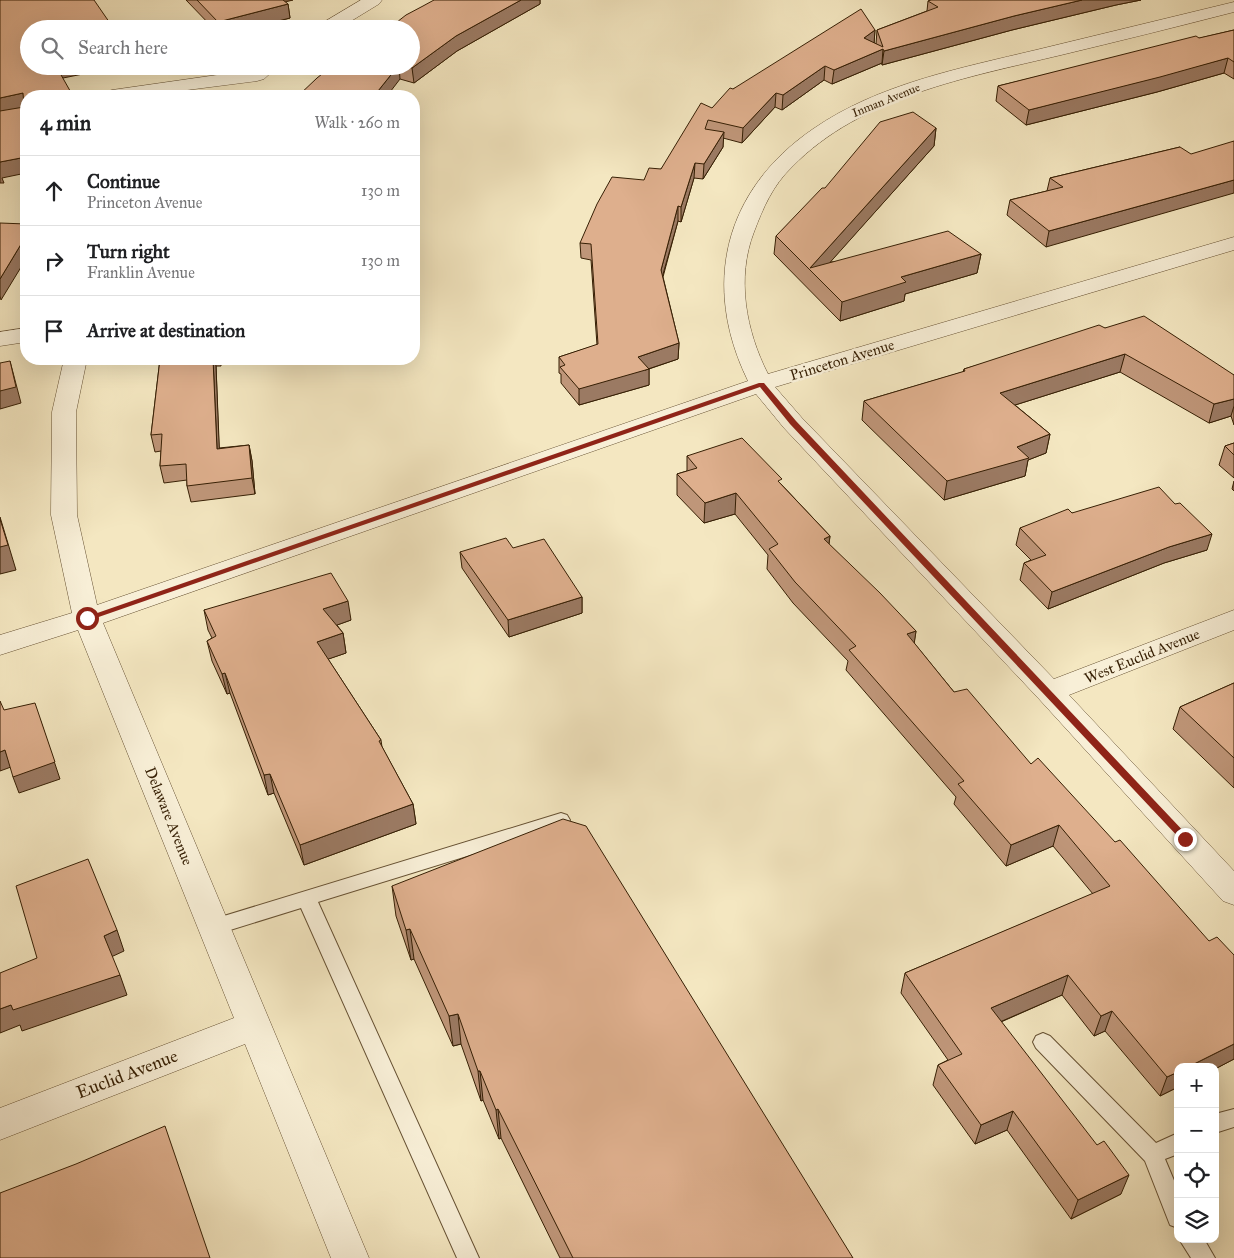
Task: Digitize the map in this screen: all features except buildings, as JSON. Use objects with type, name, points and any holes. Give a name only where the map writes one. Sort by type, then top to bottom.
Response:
[{"type":"street","points":[[340,20],[374,0]]},
{"type":"street","points":[[1197,0],[1225,9],[1234,22]]},
{"type":"street","name":"Inman Avenue","points":[[1225,9],[940,80],[879,102],[846,117],[814,136],[778,169],[759,194],[743,230],[734,260],[732,285],[735,311],[748,354],[761,384],[793,423],[1049,692],[1234,892]]},
{"type":"street","points":[[143,90],[233,75]]},
{"type":"street","points":[[242,90],[258,75]]},
{"type":"street","name":"Princeton Avenue","points":[[0,645],[87,618],[761,384],[1234,243]]},
{"type":"street","points":[[0,339],[20,336]]},
{"type":"street","name":"Delaware Avenue","points":[[73,365],[64,412],[64,514],[87,618],[350,1258]]},
{"type":"street","name":"West Euclid Avenue","points":[[1049,692],[1234,619]]},
{"type":"street","name":"Euclid Avenue","points":[[0,1124],[254,1025]]},
{"type":"lane","points":[[214,927],[561,820]]},
{"type":"lane","points":[[307,899],[468,1258]]},
{"type":"lane","points":[[1043,1042],[1153,1156],[1174,1208]]},
{"type":"lane","points":[[1219,1123],[1234,1118]]},
{"type":"lane","points":[[1153,1156],[1174,1145]]},
{"type":"lane","points":[[1193,1243],[1204,1258]]},
{"type":"route","points":[[87,618],[761,384],[793,423],[1049,692],[1185,839]]}]
